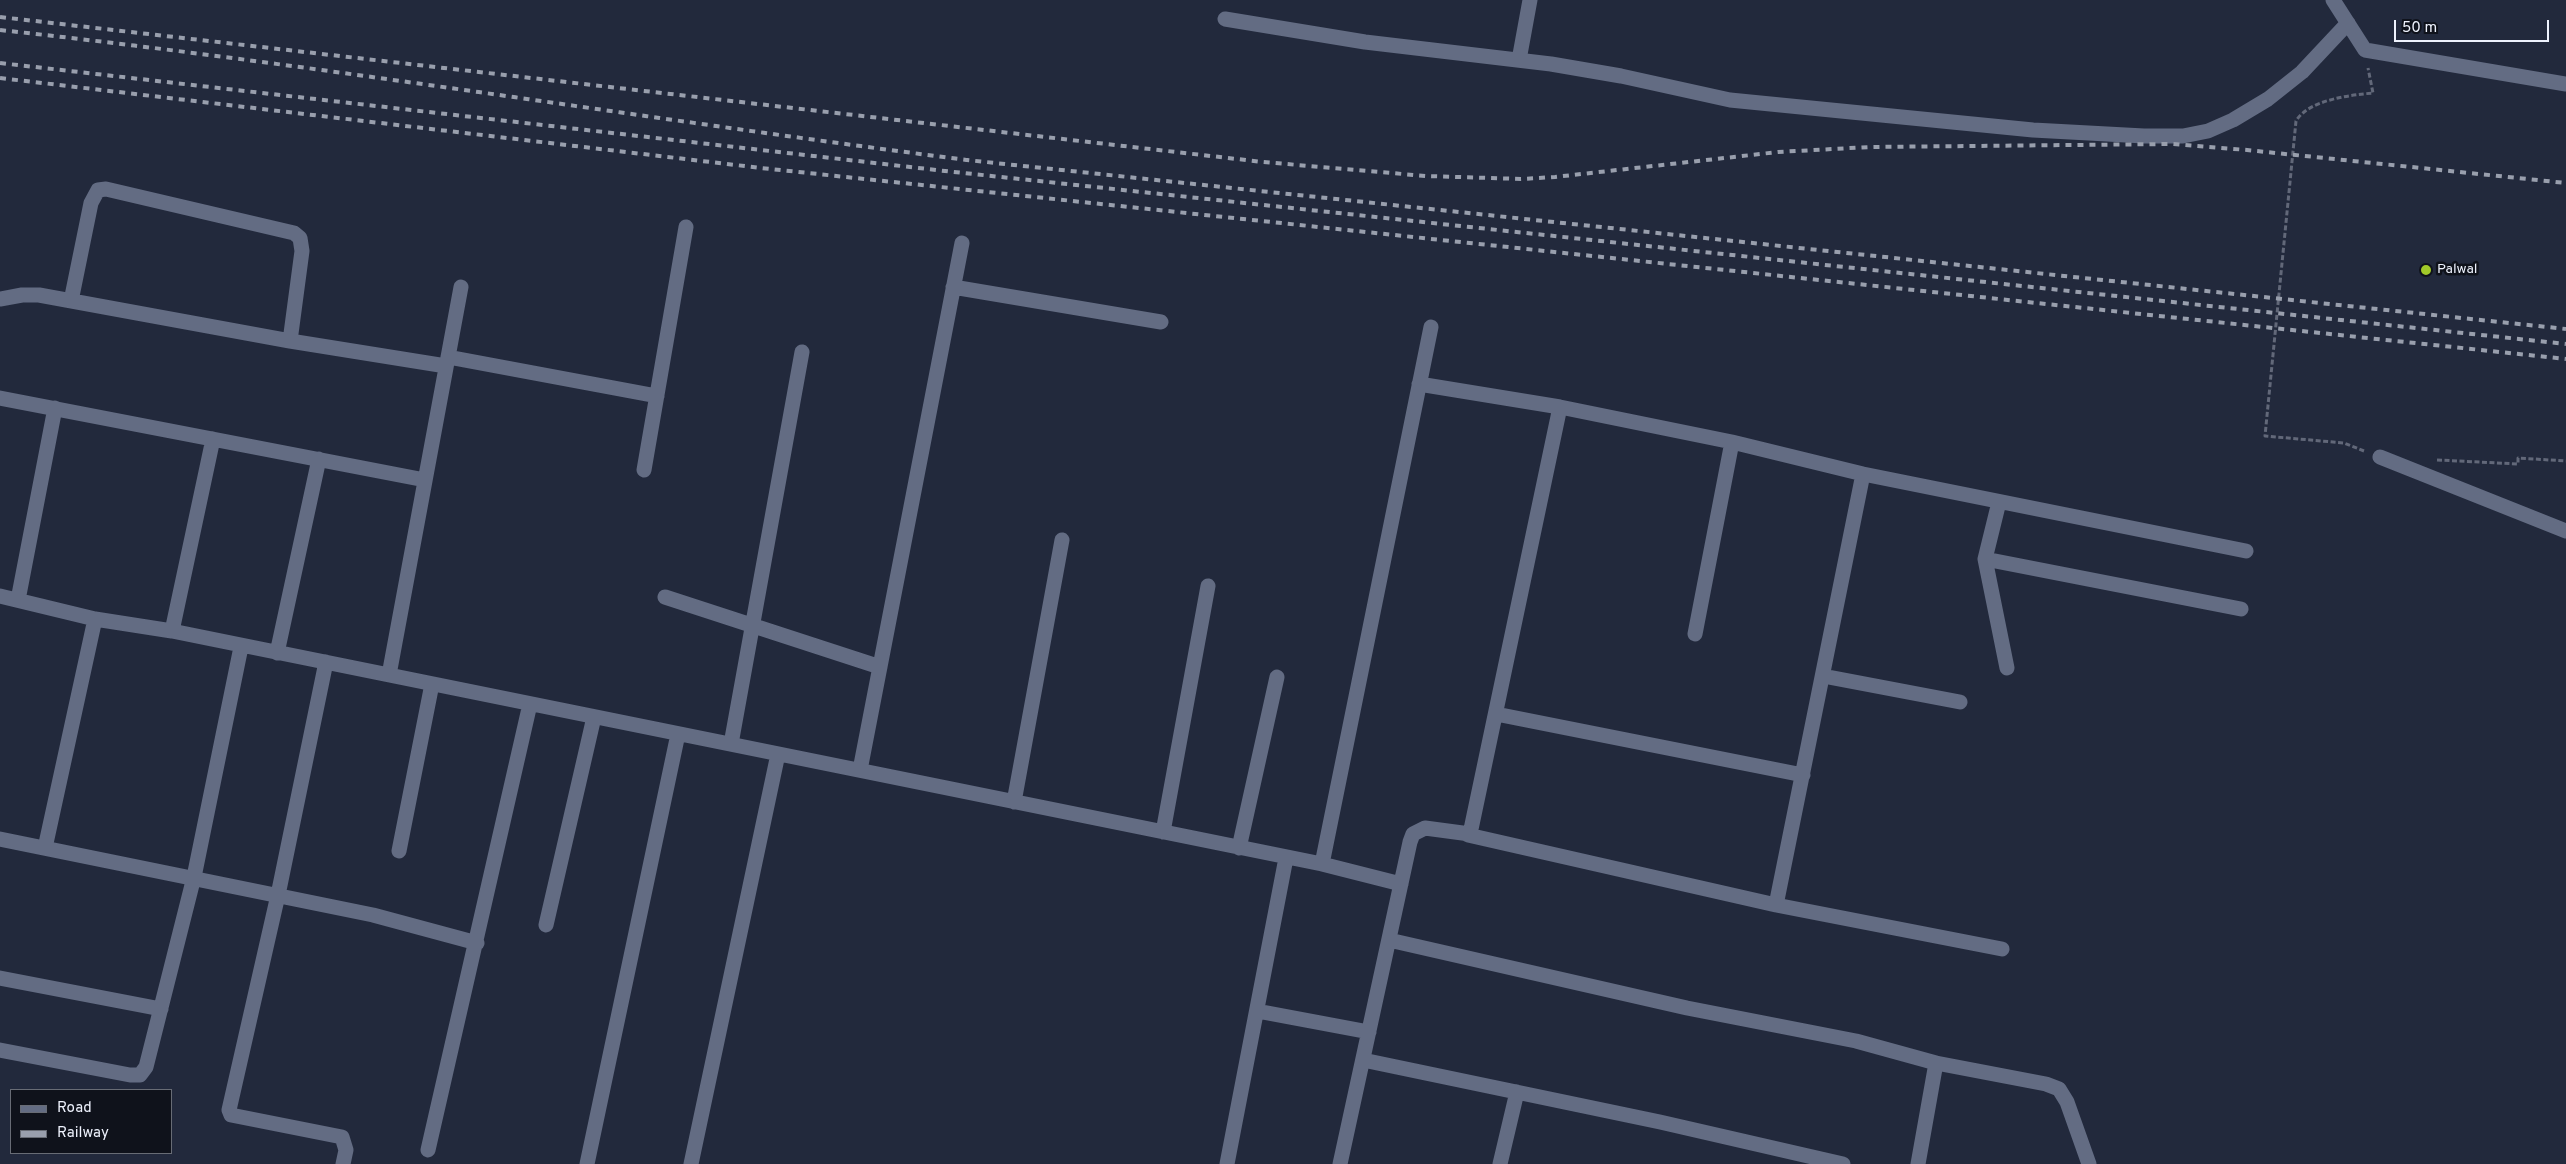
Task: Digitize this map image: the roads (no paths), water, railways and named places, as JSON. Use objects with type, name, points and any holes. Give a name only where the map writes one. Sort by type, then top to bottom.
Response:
[{"type":"street","points":[[1519,60],[1530,0]]},
{"type":"street","points":[[2333,0],[2365,50],[2566,84]]},
{"type":"street","points":[[1225,20],[1365,42],[1519,60],[1621,76],[1730,100],[2033,130],[2144,136],[2183,136],[2208,131],[2233,120],[2268,99],[2302,72],[2348,23]]},
{"type":"street","points":[[72,301],[90,203],[98,190],[106,189],[294,233],[300,238],[302,251],[290,341]]},
{"type":"street","points":[[644,470],[686,227]]},
{"type":"street","points":[[860,770],[962,243]]},
{"type":"street","points":[[389,675],[461,287]]},
{"type":"street","points":[[953,287],[1162,322]]},
{"type":"street","points":[[0,299],[22,295],[39,295],[290,341],[447,362],[657,396]]},
{"type":"street","points":[[1322,864],[1430,326]]},
{"type":"street","points":[[731,744],[802,352]]},
{"type":"street","points":[[1419,384],[1560,407],[1732,442],[1863,474],[2246,551]]},
{"type":"street","points":[[0,398],[425,480]]},
{"type":"street","points":[[1468,835],[1496,714],[1560,407]]},
{"type":"street","points":[[18,600],[55,408]]},
{"type":"street","points":[[172,631],[213,439]]},
{"type":"street","points":[[1695,634],[1732,442]]},
{"type":"street","points":[[2380,456],[2566,531]]},
{"type":"street","points":[[277,652],[319,459]]},
{"type":"street","points":[[1776,905],[1863,474]]},
{"type":"street","points":[[2000,502],[1985,559],[2007,668]]},
{"type":"street","points":[[1014,802],[1062,540]]},
{"type":"street","points":[[1985,559],[2241,609]]},
{"type":"street","points":[[1163,832],[1208,586]]},
{"type":"street","points":[[0,596],[95,619],[172,631],[241,647],[277,652],[1322,864],[1401,884]]},
{"type":"street","points":[[664,597],[880,667]]},
{"type":"street","points":[[45,848],[95,619]]},
{"type":"street","points":[[0,1050],[130,1075],[140,1075],[146,1067],[194,877],[241,647]]},
{"type":"street","points":[[326,662],[278,895],[229,1110],[231,1115],[240,1118],[342,1137],[346,1150],[343,1164]]},
{"type":"street","points":[[1823,676],[1960,702]]},
{"type":"street","points":[[1239,848],[1277,677]]},
{"type":"street","points":[[399,851],[432,684]]},
{"type":"street","points":[[428,1150],[477,943],[530,704]]},
{"type":"street","points":[[1496,714],[1802,775]]},
{"type":"street","points":[[546,925],[594,717]]},
{"type":"street","points":[[587,1164],[678,734]]},
{"type":"street","points":[[691,1164],[778,754]]},
{"type":"street","points":[[1340,1164],[1413,834],[1425,828],[1468,835],[1776,905],[2002,949]]},
{"type":"street","points":[[0,839],[373,915],[477,943]]},
{"type":"street","points":[[1227,1164],[1286,858]]},
{"type":"street","points":[[1389,940],[1687,1008],[1856,1041],[1936,1062],[2046,1084],[2059,1089],[2067,1102],[2089,1164]]},
{"type":"street","points":[[0,978],[160,1009]]},
{"type":"street","points":[[1257,1011],[1369,1032]]},
{"type":"street","points":[[1363,1060],[1660,1122],[1843,1164]]},
{"type":"street","points":[[1918,1164],[1936,1062]]},
{"type":"street","points":[[1500,1164],[1517,1092]]},
{"type":"railway","points":[[0,17],[1263,162],[1426,176],[1521,179],[1555,177],[1778,152],[1870,147],[2173,144],[2566,183]]},
{"type":"railway","points":[[0,30],[242,59],[967,160],[2566,329]]},
{"type":"railway","points":[[0,63],[945,171],[2566,344]]},
{"type":"railway","points":[[0,78],[761,168],[2566,359]]},
{"type":"place","name":"Palwal","points":[[2426,270]]}]
